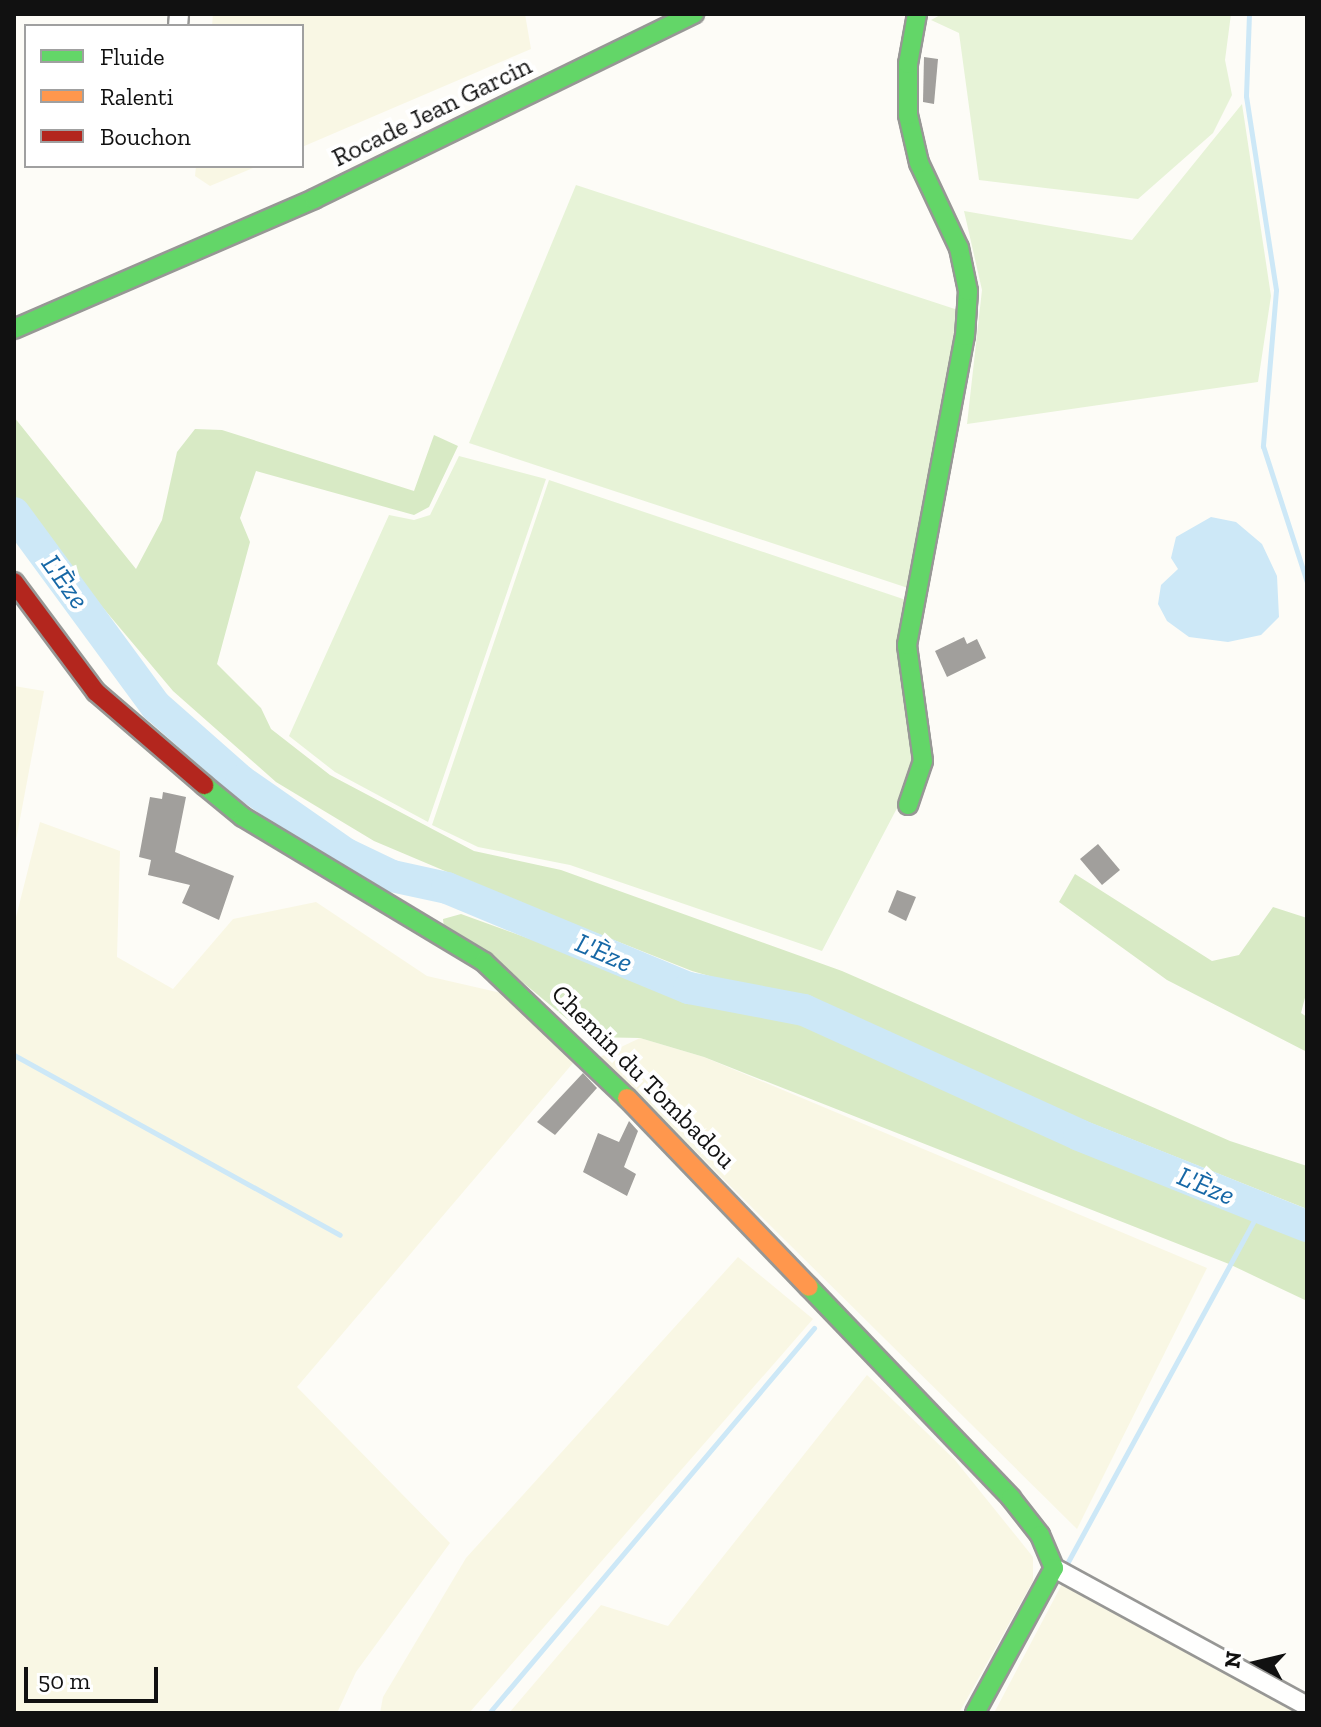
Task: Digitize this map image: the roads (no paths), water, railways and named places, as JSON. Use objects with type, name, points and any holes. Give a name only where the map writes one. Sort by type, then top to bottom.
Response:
[{"type":"street","name":"Rocade Jean Garcin","points":[[14,329],[314,199],[694,14]]},
{"type":"street","points":[[908,805],[923,761],[906,665],[907,645],[965,336],[968,291],[959,248],[919,163],[908,115],[908,64],[917,14]]},
{"type":"street","name":"Chemin du Tombadou","points":[[14,582],[96,692],[170,758],[243,817],[484,962],[573,1041],[1011,1498],[1040,1535],[1054,1568]]},
{"type":"street","points":[[975,1713],[1054,1568],[1307,1706]]},
{"type":"water","points":[[1211,517],[1236,522],[1262,544],[1277,576],[1279,617],[1261,635],[1228,642],[1189,637],[1167,621],[1158,604],[1161,585],[1178,569],[1171,558],[1176,537]]},
{"type":"waterway","points":[[1249,14],[1246,96],[1276,290],[1263,446],[1307,582]]},
{"type":"waterway","name":"L'Èze","points":[[14,513],[156,706],[241,781],[346,854],[392,876],[447,888],[689,988],[804,1010],[1079,1135],[1307,1226]]},
{"type":"waterway","points":[[14,1055],[340,1235]]},
{"type":"waterway","points":[[1064,1569],[1261,1208]]},
{"type":"waterway","points":[[489,1713],[814,1328]]}]
